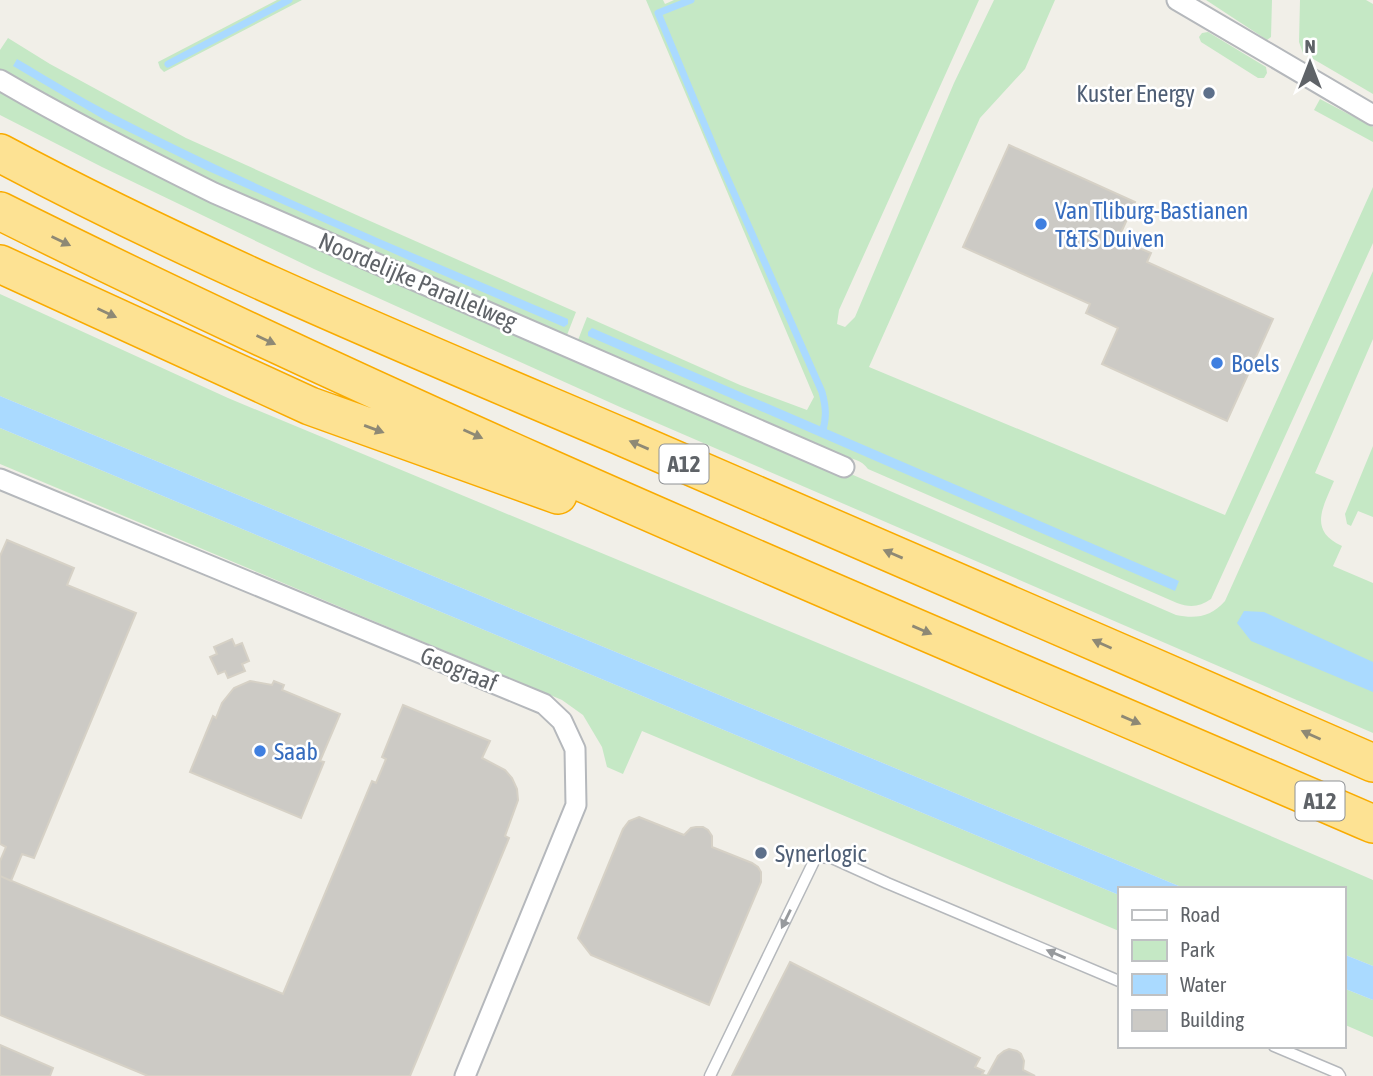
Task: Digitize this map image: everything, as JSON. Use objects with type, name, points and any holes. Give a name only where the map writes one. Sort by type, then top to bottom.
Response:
[{"type":"highway","name":"A12","points":[[0,153],[85,198],[301,300],[1018,607],[1373,763]]},
{"type":"highway","name":"A12","points":[[0,211],[219,318],[427,414],[1373,824]]},
{"type":"highway","name":"A12","points":[[0,264],[310,406],[859,603]]},
{"type":"street","points":[[1177,0],[1373,115]]},
{"type":"street","name":"Noordelijke Parallelweg","points":[[0,80],[94,134],[214,193],[844,467]]},
{"type":"street","name":"Geograaf","points":[[0,479],[544,704],[562,721],[575,749],[576,806],[466,1076]]},
{"type":"lane","points":[[710,1076],[816,857],[832,858],[1118,981]]},
{"type":"lane","points":[[1280,1048],[1340,1076]]},
{"type":"green space","points":[[277,0],[302,0],[164,72],[160,68],[158,62]]},
{"type":"green space","points":[[646,0],[663,0],[665,4],[674,0],[979,0],[839,310],[837,324],[845,327],[855,317],[954,83],[994,0],[1055,0],[1025,69],[980,118],[869,367],[1225,515],[1373,187],[1373,243],[1211,599],[1195,606],[1177,603],[868,469],[862,463],[839,457],[591,351],[578,340],[587,317],[740,385],[807,410],[814,397]]},
{"type":"green space","points":[[1206,0],[1272,0],[1271,37],[1267,40]]},
{"type":"green space","points":[[1300,0],[1366,0],[1373,4],[1373,94],[1303,53],[1299,42]]},
{"type":"green space","points":[[1208,32],[1266,67],[1264,78],[1258,78],[1201,42],[1199,37]]},
{"type":"green space","points":[[8,38],[186,138],[576,312],[567,335],[559,335],[212,185],[0,73],[0,50]]},
{"type":"green space","points":[[0,88],[468,308],[1183,616],[1209,614],[1225,601],[1373,271],[1373,339],[1315,473],[1334,481],[1321,518],[1325,533],[1342,546],[1333,566],[1373,583],[1373,733],[620,407],[314,269],[0,115]]},
{"type":"green space","points":[[1320,99],[1373,127],[1373,142],[1314,110]]},
{"type":"green space","points":[[0,294],[228,398],[919,685],[1373,880],[1373,966],[1345,955],[1345,887],[1181,887],[0,396]]},
{"type":"green space","points":[[0,428],[1118,895],[1118,931],[642,731],[623,774],[607,767],[602,747],[583,715],[562,700],[0,464]]},
{"type":"green space","points":[[1373,446],[1373,517],[1358,511],[1351,526],[1347,524],[1345,514]]},
{"type":"green space","points":[[1345,989],[1373,1000],[1373,1037],[1345,1025]]},
{"type":"water","points":[[17,59],[97,106],[222,168],[568,319],[568,324],[564,327],[206,170],[103,119],[13,66]]},
{"type":"water","points":[[592,328],[1179,581],[1175,591],[588,336]]},
{"type":"water","points":[[0,396],[1181,887],[1118,887],[1118,895],[0,428]]},
{"type":"water","points":[[1244,611],[1264,612],[1373,662],[1373,692],[1251,641],[1237,623]]},
{"type":"water","points":[[1345,955],[1373,966],[1373,1000],[1345,989]]},
{"type":"building","points":[[1009,145],[1135,202],[1118,239],[1151,253],[1147,262],[1273,319],[1227,421],[1102,364],[1118,328],[1086,313],[1090,304],[963,247]]},
{"type":"building","points":[[7,540],[74,568],[67,585],[136,613],[34,858],[22,854],[11,881],[0,876],[0,861],[6,847],[0,844],[0,556]]},
{"type":"building","points":[[232,639],[235,646],[242,643],[249,661],[242,664],[245,671],[228,678],[225,671],[218,674],[210,657],[217,654],[214,647]]},
{"type":"building","points":[[250,681],[272,685],[274,681],[284,685],[282,690],[340,714],[320,761],[324,762],[301,818],[190,772],[213,716],[216,718],[222,703],[234,688]]},
{"type":"building","points":[[403,705],[490,741],[482,758],[505,770],[512,778],[518,800],[505,836],[509,838],[410,1076],[148,1076],[0,1015],[0,876],[283,994],[372,781],[376,783],[386,759],[382,757]]},
{"type":"building","points":[[639,817],[684,835],[691,828],[703,827],[712,836],[712,847],[752,863],[761,872],[761,882],[709,1005],[591,955],[578,938],[623,829],[629,821]]},
{"type":"building","points":[[790,962],[980,1058],[975,1067],[984,1071],[982,1074],[987,1076],[732,1076]]},
{"type":"building","points":[[0,1045],[53,1068],[50,1076],[0,1076]]},
{"type":"building","points":[[1009,1049],[1021,1054],[1024,1061],[1023,1070],[1035,1076],[987,1076],[998,1056]]},
{"type":"waterway","points":[[168,64],[289,0]]},
{"type":"waterway","points":[[691,0],[658,13],[718,157],[822,392],[825,412],[822,433]]},
{"type":"place","name":"Kuster Energy","points":[[1209,93]]},
{"type":"place","name":"Van Tliburg-Bastianen T&TS Duiven","points":[[1041,224]]},
{"type":"place","name":"Boels","points":[[1217,363]]},
{"type":"place","name":"Saab","points":[[260,751]]},
{"type":"place","name":"Synerlogic","points":[[761,853]]}]
